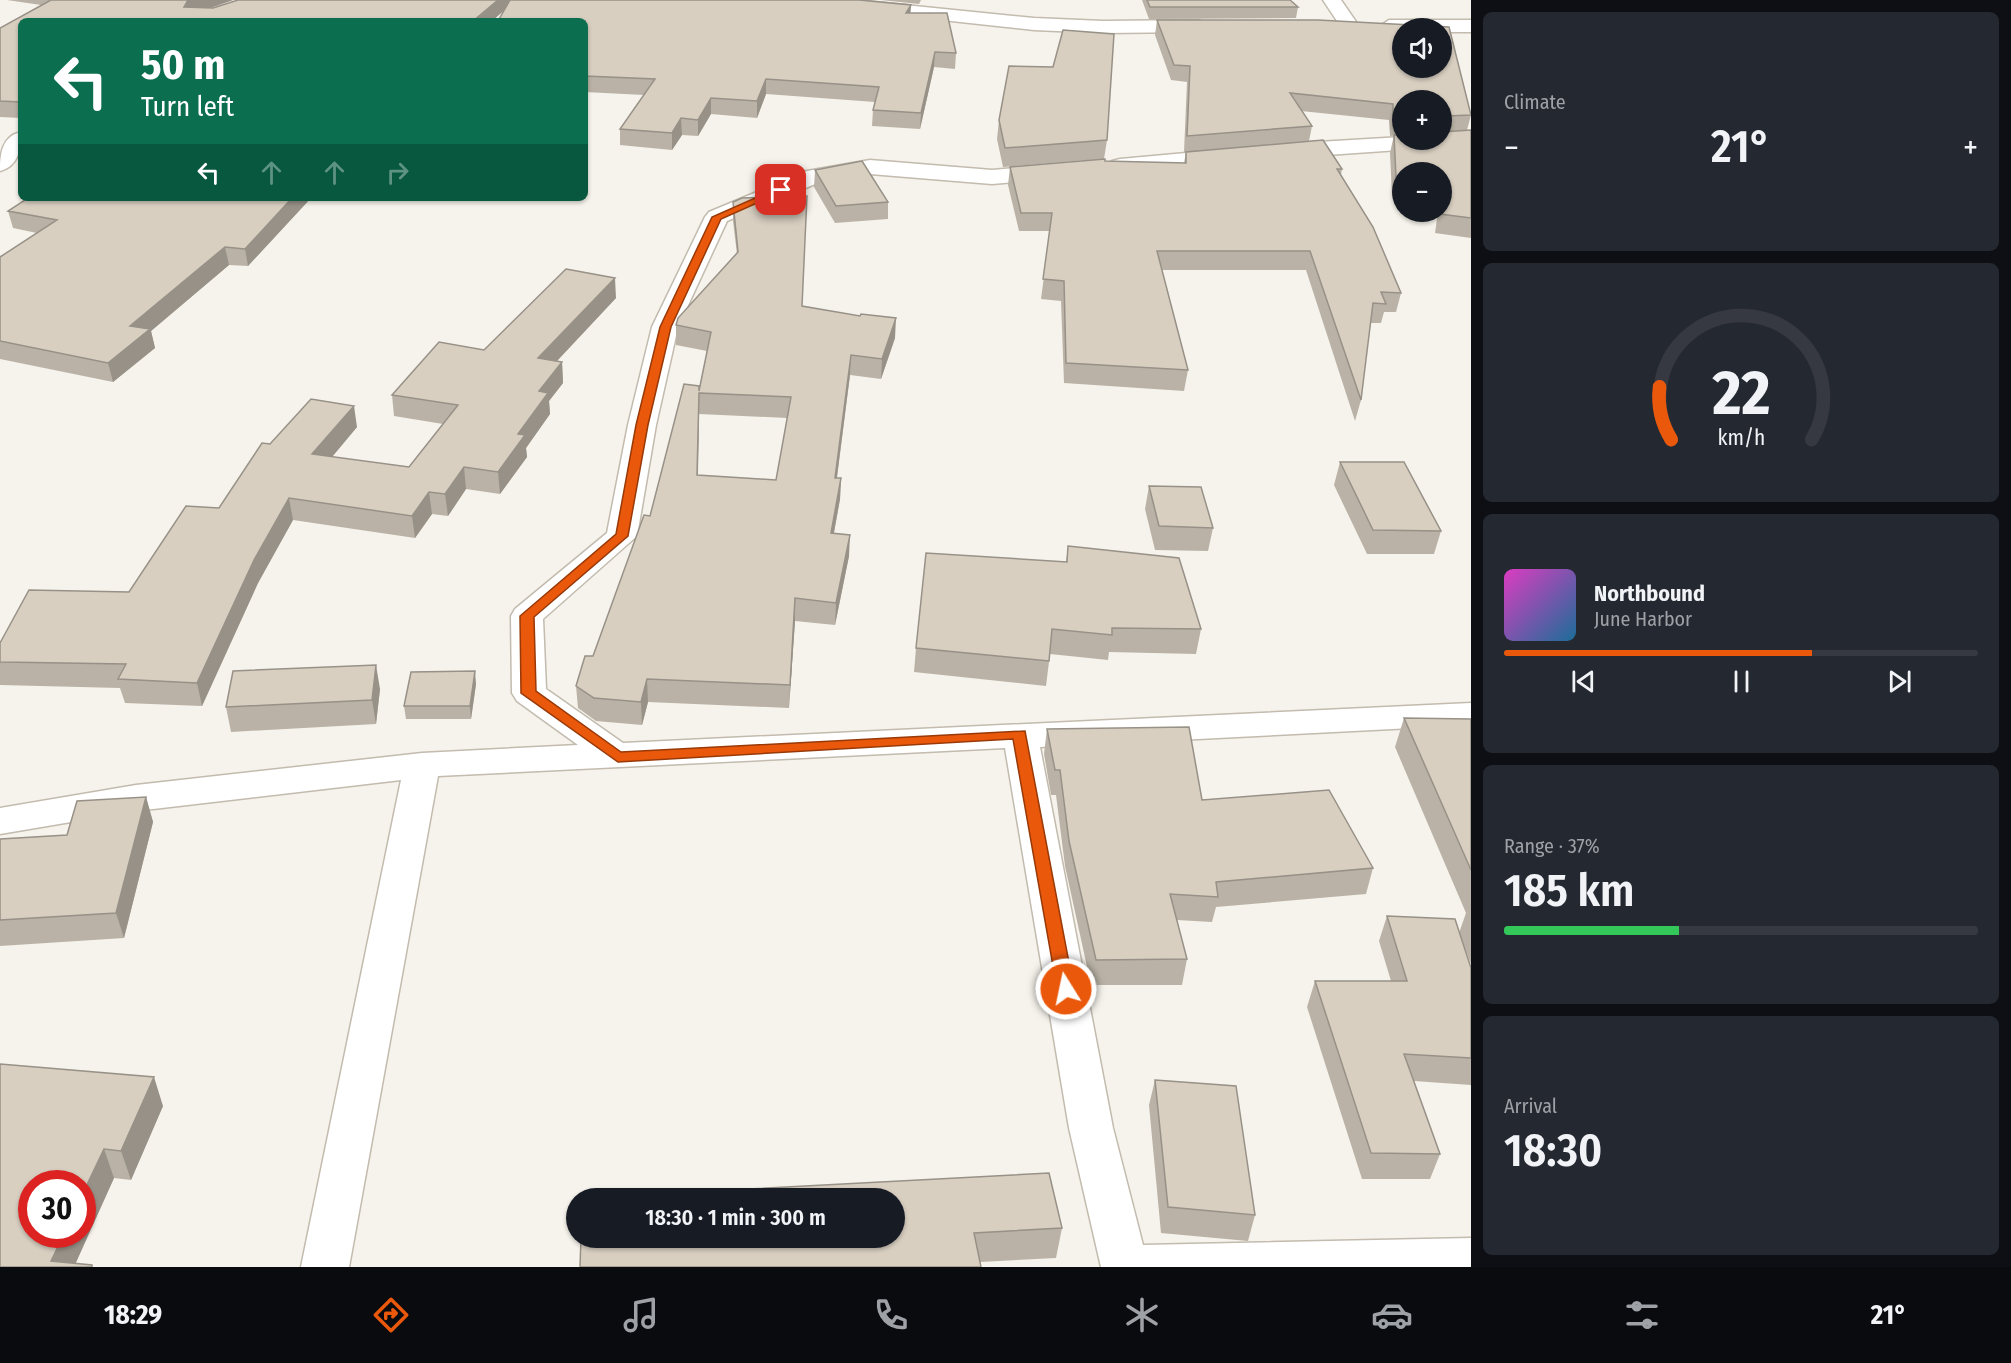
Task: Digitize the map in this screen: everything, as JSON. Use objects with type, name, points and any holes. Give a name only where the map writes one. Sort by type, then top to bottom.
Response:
[{"type":"street","points":[[1332,0],[1350,26]]},
{"type":"street","points":[[847,6],[1034,24],[1103,27],[1221,26]]},
{"type":"street","points":[[1326,26],[1471,26]]},
{"type":"street","points":[[618,757],[529,693],[527,616],[622,536],[642,425],[665,327],[717,217],[815,176],[870,167],[992,177],[1303,150],[1471,140]]},
{"type":"street","points":[[0,164],[18,142]]},
{"type":"street","points":[[0,821],[136,798],[422,765],[618,757],[1020,734],[1471,714]]},
{"type":"street","points":[[1020,734],[1091,1128],[1125,1267],[1471,1259]]},
{"type":"street","points":[[325,1267],[422,765]]},
{"type":"building","points":[[51,0],[188,0],[184,7],[213,8],[238,0],[498,0],[477,18],[18,18]]},
{"type":"building","points":[[510,0],[859,0],[911,5],[906,13],[947,13],[956,53],[935,52],[921,113],[873,110],[879,87],[766,79],[757,101],[711,98],[698,120],[681,118],[672,133],[620,129],[655,79],[588,76],[588,18],[500,18]]},
{"type":"building","points":[[1147,0],[1290,0],[1298,7],[1150,7]]},
{"type":"building","points":[[18,18],[18,102],[0,101],[0,28]]},
{"type":"building","points":[[1157,20],[1318,20],[1392,24],[1392,78],[1452,78],[1452,39],[1471,115],[1452,116],[1452,90],[1392,90],[1392,104],[1290,93],[1312,126],[1187,136],[1190,66],[1174,65]]},
{"type":"building","points":[[1063,30],[1114,34],[1107,140],[1005,148],[999,120],[1009,66],[1053,67]]},
{"type":"building","points":[[1471,130],[1471,218],[1452,216],[1452,162],[1395,162],[1395,150],[1452,150],[1452,131]]},
{"type":"building","points":[[1323,140],[1342,169],[1337,169],[1373,227],[1401,293],[1381,292],[1386,304],[1373,303],[1361,400],[1310,251],[1157,251],[1188,370],[1066,363],[1064,281],[1043,279],[1052,213],[1021,213],[1010,167],[1105,159],[1105,161],[1186,163],[1186,152]]},
{"type":"building","points":[[862,161],[888,202],[836,206],[815,170]]},
{"type":"building","points":[[807,196],[802,306],[860,316],[861,314],[896,318],[882,359],[851,355],[835,478],[841,478],[831,533],[850,535],[836,603],[795,598],[790,685],[647,679],[641,702],[594,698],[576,686],[585,656],[593,656],[644,515],[650,516],[684,384],[699,386],[699,391],[711,332],[676,325],[678,318],[738,252],[733,202],[742,198]],"holes":[[[699,393],[791,397],[776,480],[697,475]]]},
{"type":"building","points":[[23,201],[289,201],[245,249],[225,247],[130,326],[150,329],[108,363],[0,341],[0,257],[57,220],[8,211]]},
{"type":"building","points":[[566,269],[615,278],[538,358],[562,362],[539,391],[548,393],[518,434],[525,435],[498,472],[464,467],[445,494],[429,492],[412,516],[289,498],[254,560],[197,683],[118,679],[126,664],[0,662],[0,643],[29,590],[129,592],[186,506],[219,508],[262,443],[270,444],[311,399],[354,406],[312,454],[409,467],[458,405],[392,395],[439,342],[484,350]]},
{"type":"building","points":[[1340,462],[1404,462],[1441,531],[1373,530]]},
{"type":"building","points":[[1149,486],[1201,487],[1213,528],[1159,526]]},
{"type":"building","points":[[1068,546],[1179,558],[1201,629],[1112,628],[1112,635],[1052,629],[1049,661],[916,648],[926,553],[1067,562]]},
{"type":"building","points":[[376,665],[372,700],[226,707],[233,671]]},
{"type":"building","points":[[475,671],[470,706],[404,706],[411,672]]},
{"type":"building","points":[[1404,718],[1471,719],[1471,870]]},
{"type":"building","points":[[1189,727],[1202,800],[1329,790],[1373,868],[1216,882],[1218,897],[1170,894],[1187,959],[1096,960],[1069,841],[1060,770],[1055,770],[1047,729]]},
{"type":"building","points":[[146,797],[116,913],[0,920],[0,839],[67,835],[77,801]]},
{"type":"building","points":[[1387,916],[1455,919],[1471,968],[1471,1058],[1404,1054],[1440,1154],[1371,1153],[1315,981],[1407,981]]},
{"type":"building","points":[[0,1064],[154,1077],[121,1151],[104,1149],[94,1170],[18,1170],[18,1248],[57,1248],[51,1261],[92,1265],[92,1267],[0,1267]]},
{"type":"building","points":[[1155,1080],[1236,1086],[1255,1215],[1168,1207]]},
{"type":"building","points":[[1049,1173],[1062,1228],[974,1233],[981,1267],[580,1267],[581,1248],[905,1248],[905,1188],[767,1188]]},
{"type":"route","points":[[781,190],[717,217],[665,327],[642,425],[622,536],[527,616],[529,693],[618,757],[1020,734],[1066,989]]}]
